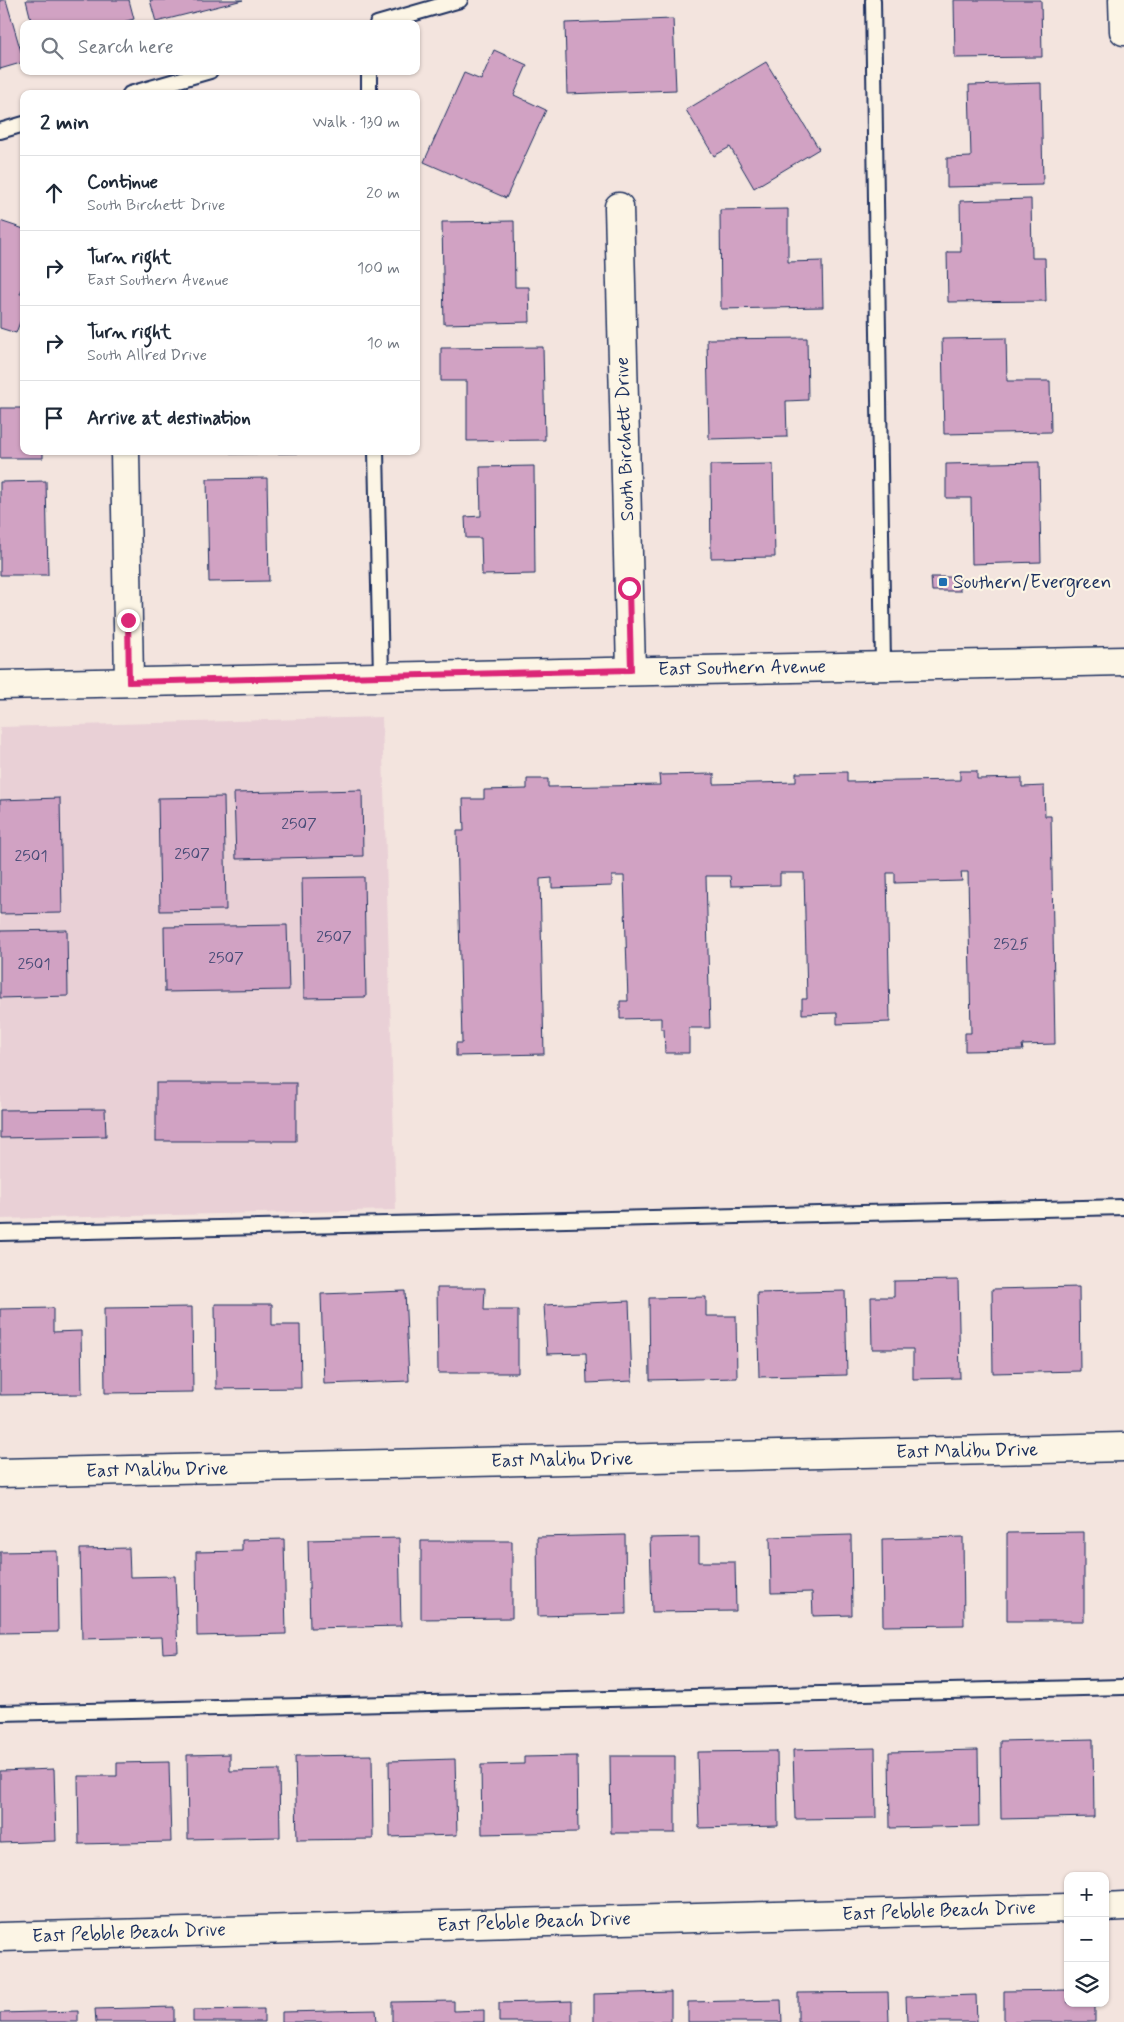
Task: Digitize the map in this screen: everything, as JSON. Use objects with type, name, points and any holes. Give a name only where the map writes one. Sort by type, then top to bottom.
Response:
[{"type":"street","points":[[1123,0],[1124,31]]},
{"type":"street","name":"South Birchett Drive","points":[[619,207],[631,670]]},
{"type":"street","points":[[125,455],[129,682]]},
{"type":"street","name":"East Southern Avenue","points":[[0,685],[381,675],[1124,661]]},
{"type":"street","name":"East Malibu Drive","points":[[0,1473],[1124,1447]]},
{"type":"street","points":[[1109,1907],[1124,1906]]},
{"type":"street","name":"East Pebble Beach Drive","points":[[0,1936],[1064,1908]]},
{"type":"lane","points":[[391,20],[460,0]]},
{"type":"lane","points":[[873,0],[884,666]]},
{"type":"lane","points":[[144,90],[196,75]]},
{"type":"lane","points":[[369,75],[369,90]]},
{"type":"lane","points":[[0,131],[20,125]]},
{"type":"lane","points":[[376,455],[381,675]]},
{"type":"lane","points":[[0,1233],[1124,1207]]},
{"type":"lane","points":[[0,1713],[1124,1687]]},
{"type":"shaded area","points":[[382,717],[396,1210],[0,1219],[0,727]]},
{"type":"building","points":[[0,0],[6,0],[20,48],[20,63],[0,69]]},
{"type":"building","points":[[26,0],[129,0],[134,19],[130,20],[31,20]]},
{"type":"building","points":[[150,0],[243,0],[164,20],[155,20]]},
{"type":"building","points":[[954,0],[1041,0],[1042,57],[955,58]]},
{"type":"building","points":[[673,19],[676,90],[567,94],[565,23]]},
{"type":"building","points":[[494,50],[527,65],[514,95],[546,110],[506,198],[424,162],[464,73],[481,80]]},
{"type":"building","points":[[766,62],[819,149],[754,188],[730,147],[714,156],[686,110]]},
{"type":"building","points":[[1041,83],[1043,185],[947,187],[947,158],[971,157],[969,85]]},
{"type":"building","points":[[1031,199],[1032,258],[1045,258],[1046,301],[948,302],[947,252],[961,252],[960,201]]},
{"type":"building","points":[[788,209],[788,262],[822,261],[823,307],[721,309],[720,210]]},
{"type":"building","points":[[0,221],[20,228],[20,322],[16,333],[0,328]]},
{"type":"building","points":[[514,221],[515,287],[529,287],[530,322],[444,324],[442,222]]},
{"type":"building","points":[[807,338],[808,400],[786,401],[787,437],[709,439],[707,339]]},
{"type":"building","points":[[1006,338],[1007,381],[1050,381],[1051,432],[944,434],[942,339]]},
{"type":"building","points":[[543,347],[545,440],[467,441],[467,381],[441,381],[441,348]]},
{"type":"building","points":[[0,408],[20,408],[20,455],[43,455],[43,458],[0,458]]},
{"type":"building","points":[[1039,462],[1041,562],[972,564],[971,498],[946,498],[946,464]]},
{"type":"building","points":[[773,464],[775,557],[711,558],[710,465]]},
{"type":"building","points":[[534,466],[535,574],[482,575],[481,538],[466,538],[465,517],[481,516],[480,467]]},
{"type":"building","points":[[267,478],[269,581],[209,582],[207,479]]},
{"type":"building","points":[[46,481],[48,575],[0,575],[0,482]]},
{"type":"building","points":[[931,577],[960,577],[960,591],[932,591]]},
{"type":"building","points":[[960,771],[977,771],[977,779],[1022,778],[1022,787],[1044,786],[1045,816],[1051,816],[1055,1044],[1022,1045],[1023,1050],[965,1051],[965,1033],[971,1033],[968,872],[961,872],[962,881],[895,883],[895,873],[887,873],[890,1022],[837,1024],[837,1013],[802,1014],[802,999],[807,999],[804,873],[780,873],[780,885],[731,886],[730,876],[706,876],[710,1028],[689,1028],[689,1053],[665,1053],[664,1029],[661,1029],[661,1018],[620,1019],[620,1001],[628,1001],[624,876],[612,876],[612,886],[552,888],[552,878],[540,879],[544,1054],[456,1056],[456,1043],[462,1043],[457,831],[464,831],[463,799],[484,799],[484,790],[527,789],[527,779],[548,779],[548,787],[660,785],[659,775],[714,774],[714,784],[796,782],[796,773],[847,772],[847,782],[960,780]]},
{"type":"building","points":[[362,790],[363,856],[236,859],[234,793]]},
{"type":"building","points":[[224,797],[226,910],[160,911],[158,798]]},
{"type":"building","points":[[60,798],[62,913],[0,914],[0,800]]},
{"type":"building","points":[[364,877],[366,997],[304,998],[302,878]]},
{"type":"building","points":[[287,925],[289,990],[165,992],[164,927]]},
{"type":"building","points":[[67,930],[68,996],[0,998],[0,931]]},
{"type":"building","points":[[156,1083],[296,1083],[296,1141],[156,1141]]},
{"type":"building","points":[[105,1109],[106,1136],[0,1138],[0,1110]]},
{"type":"building","points":[[958,1280],[960,1378],[913,1379],[913,1349],[872,1349],[871,1297],[894,1297],[894,1281]]},
{"type":"building","points":[[1079,1287],[1080,1371],[993,1373],[992,1289]]},
{"type":"building","points":[[437,1288],[485,1288],[484,1310],[518,1310],[518,1373],[438,1373]]},
{"type":"building","points":[[405,1291],[409,1381],[324,1384],[321,1294]]},
{"type":"building","points":[[845,1291],[847,1375],[759,1377],[757,1293]]},
{"type":"building","points":[[706,1297],[706,1316],[736,1316],[737,1378],[650,1380],[649,1298]]},
{"type":"building","points":[[629,1301],[632,1381],[587,1383],[586,1353],[547,1354],[544,1305]]},
{"type":"building","points":[[215,1304],[272,1304],[272,1325],[300,1325],[301,1388],[216,1389]]},
{"type":"building","points":[[192,1307],[193,1392],[105,1393],[104,1308]]},
{"type":"building","points":[[53,1308],[53,1332],[81,1331],[82,1394],[0,1395],[0,1309]]},
{"type":"building","points":[[1084,1532],[1084,1621],[1007,1621],[1007,1533]]},
{"type":"building","points":[[625,1535],[626,1614],[538,1616],[537,1537]]},
{"type":"building","points":[[851,1535],[852,1615],[813,1616],[812,1592],[771,1593],[770,1537]]},
{"type":"building","points":[[699,1537],[699,1562],[735,1562],[736,1611],[652,1612],[650,1538]]},
{"type":"building","points":[[963,1537],[964,1625],[883,1626],[882,1539]]},
{"type":"building","points":[[399,1538],[401,1626],[310,1628],[308,1540]]},
{"type":"building","points":[[284,1539],[286,1634],[197,1636],[196,1552],[242,1551],[242,1540]]},
{"type":"building","points":[[421,1541],[512,1541],[512,1618],[421,1619]]},
{"type":"building","points":[[129,1548],[130,1577],[175,1576],[178,1652],[163,1653],[162,1637],[82,1639],[80,1549]]},
{"type":"building","points":[[57,1551],[58,1632],[0,1633],[0,1552]]},
{"type":"building","points":[[1093,1739],[1094,1817],[1001,1819],[1000,1741]]},
{"type":"building","points":[[875,1748],[876,1818],[795,1819],[793,1750]]},
{"type":"building","points":[[978,1750],[979,1826],[890,1828],[889,1752]]},
{"type":"building","points":[[777,1751],[778,1826],[699,1828],[697,1752]]},
{"type":"building","points":[[230,1754],[230,1771],[279,1770],[280,1837],[188,1839],[187,1755]]},
{"type":"building","points":[[372,1755],[373,1839],[297,1840],[295,1756]]},
{"type":"building","points":[[577,1756],[578,1832],[482,1834],[481,1765],[524,1764],[524,1757]]},
{"type":"building","points":[[610,1756],[675,1756],[675,1833],[611,1833]]},
{"type":"building","points":[[455,1759],[457,1835],[390,1837],[389,1761]]},
{"type":"building","points":[[169,1762],[171,1842],[79,1844],[78,1776],[117,1776],[117,1763]]},
{"type":"building","points":[[54,1769],[56,1841],[0,1843],[0,1771]]},
{"type":"building","points":[[1064,1990],[1064,2007],[1095,2007],[1095,2022],[1004,2022],[1004,1991]]},
{"type":"building","points":[[671,1992],[671,2022],[594,2022],[594,1994]]},
{"type":"building","points":[[888,1992],[889,2022],[798,2022],[798,1993]]},
{"type":"building","points":[[976,1995],[977,2022],[907,2022],[906,1997]]},
{"type":"building","points":[[781,2000],[782,2022],[688,2022],[688,2002]]},
{"type":"building","points":[[454,2001],[454,2011],[484,2010],[484,2022],[392,2022],[392,2002]]},
{"type":"building","points":[[572,2001],[572,2022],[499,2022],[499,2003]]},
{"type":"building","points":[[174,2007],[174,2022],[96,2022],[95,2009]]},
{"type":"building","points":[[264,2009],[264,2022],[193,2022],[193,2010]]},
{"type":"building","points":[[376,2010],[377,2022],[282,2022],[282,2012]]},
{"type":"building","points":[[78,2011],[78,2022],[0,2022],[0,2013]]},
{"type":"place","name":"Southern/Evergreen","points":[[943,582]]},
{"type":"route","points":[[128,620],[129,682],[631,670],[629,588]]}]
